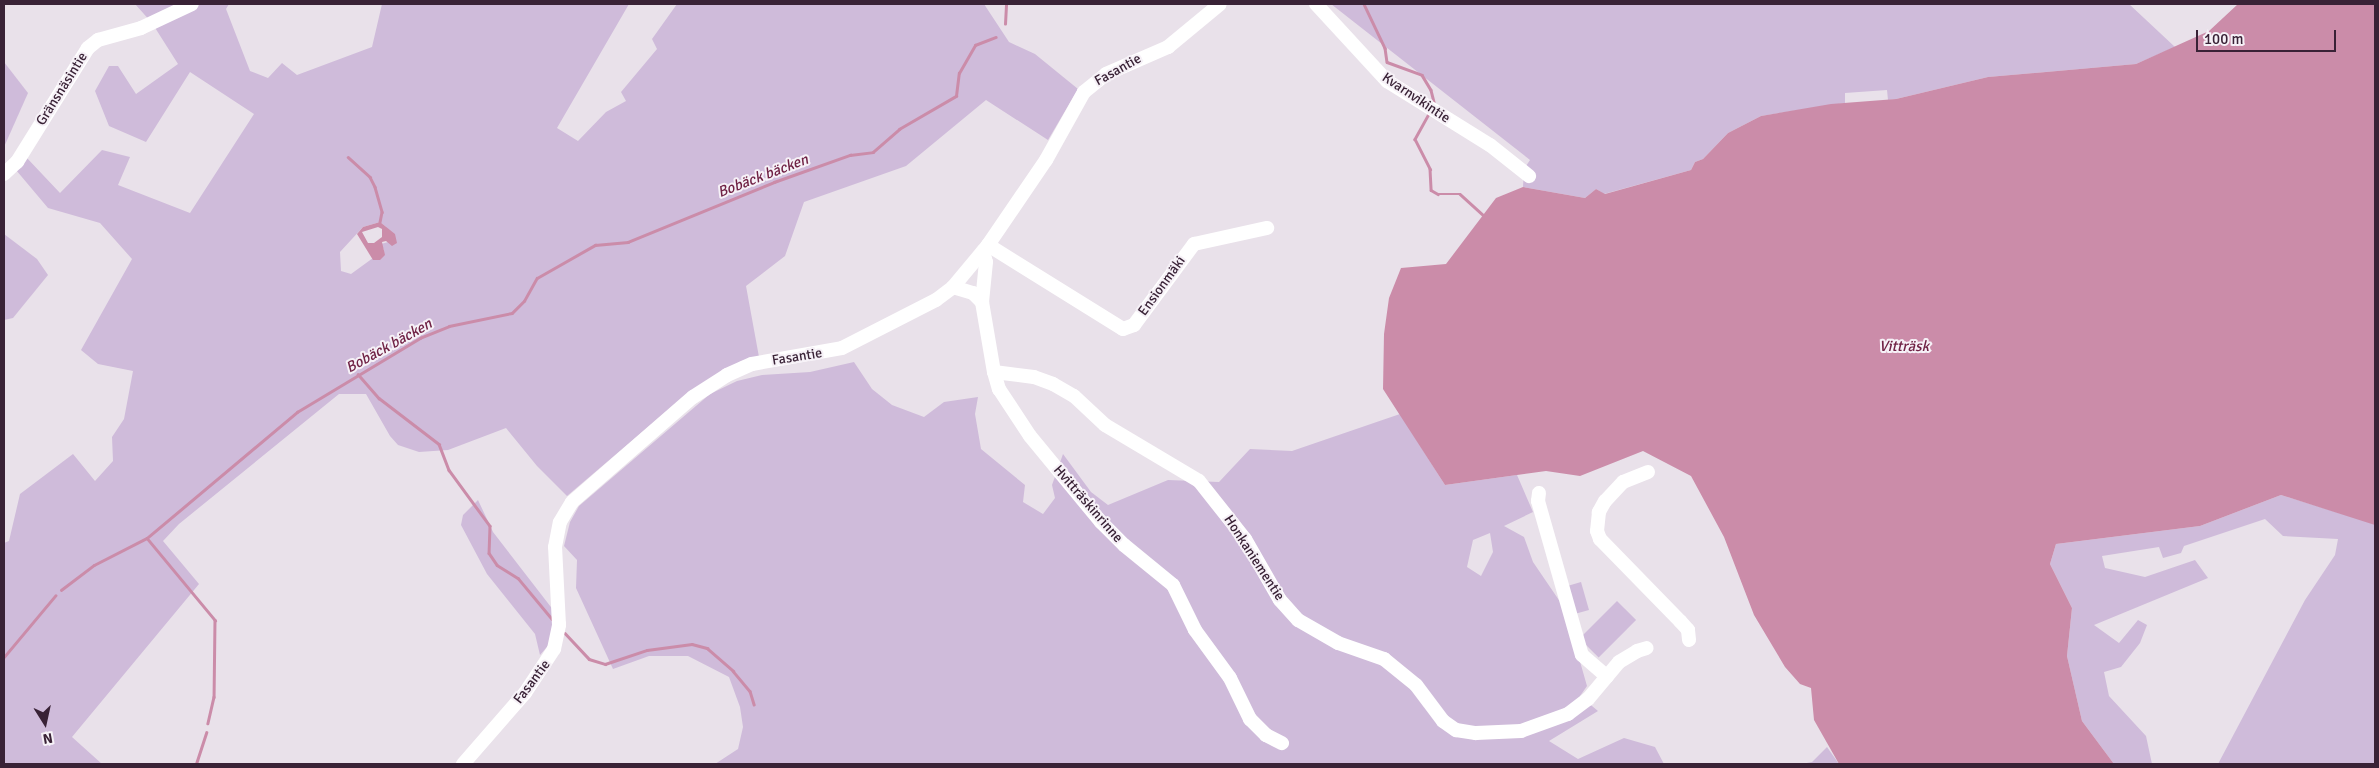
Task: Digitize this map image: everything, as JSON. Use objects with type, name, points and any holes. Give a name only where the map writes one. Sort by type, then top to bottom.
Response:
[{"type":"street","name":"Gränsnäsintie","points":[[4,174],[17,162],[88,48],[98,40],[141,28],[192,4]]},
{"type":"street","name":"Fasantie","points":[[463,764],[525,692],[550,658],[559,625],[556,535],[565,511],[587,486],[693,397],[726,375],[752,364],[831,351],[858,342],[901,321],[953,287],[986,248],[1046,160],[1084,92],[1106,74],[1168,46],[1220,4]]},
{"type":"street","name":"Kvarnvikintie","points":[[1316,4],[1387,81],[1490,145],[1529,176]]},
{"type":"street","name":"Ensionmäki","points":[[986,248],[1123,329],[1134,325],[1194,244],[1267,228]]},
{"type":"street","points":[[986,248],[982,302],[994,372]]},
{"type":"street","points":[[953,287],[974,293],[982,302]]},
{"type":"street","name":"Honkaniementie","points":[[994,372],[1034,378],[1053,384],[1074,396],[1106,425],[1199,481],[1245,539],[1280,600],[1298,620],[1338,643],[1384,659],[1416,685],[1443,721],[1456,730],[1500,734],[1545,723],[1568,714],[1588,699],[1620,662],[1637,650],[1647,648]]},
{"type":"street","name":"Hvitträskinrinne","points":[[994,372],[999,388],[1030,436],[1101,522],[1124,545],[1173,585],[1195,630],[1230,678],[1250,719],[1266,735],[1282,743]]},
{"type":"street","points":[[1648,472],[1623,482],[1605,501],[1599,512],[1597,531],[1600,539],[1688,630],[1689,640]]},
{"type":"street","points":[[1539,492],[1538,502],[1582,655],[1607,678]]},
{"type":"shaded area","points":[[135,4],[229,4],[226,9],[250,71],[268,78],[282,63],[297,75],[372,47],[382,4],[629,4],[557,128],[578,141],[606,112],[626,101],[621,92],[657,49],[652,39],[677,4],[984,4],[1009,42],[1035,54],[1078,89],[1048,140],[986,100],[906,166],[804,202],[785,256],[746,286],[759,357],[741,361],[688,393],[567,496],[537,466],[506,428],[448,450],[419,452],[398,445],[390,436],[366,394],[339,394],[179,524],[163,541],[199,584],[72,737],[102,764],[4,764],[4,543],[9,541],[20,494],[73,454],[95,481],[113,461],[112,437],[124,419],[133,371],[98,364],[81,350],[132,259],[100,223],[48,208],[16,170],[26,157],[60,193],[102,150],[130,157],[118,185],[190,213],[254,114],[190,72],[146,142],[109,126],[95,91],[109,66],[118,66],[136,94],[178,64],[152,23]],"holes":[[[380,222],[386,227],[388,242],[381,244],[384,250],[351,274],[341,271],[340,252],[363,227]]]},
{"type":"shaded area","points":[[1331,4],[2129,4],[2175,47],[2136,64],[1988,77],[1896,99],[1888,100],[1887,90],[1845,93],[1845,103],[1761,116],[1728,133],[1703,159],[1695,162],[1691,170],[1604,194],[1596,189],[1585,198],[1523,187],[1524,169],[1530,160]]},
{"type":"shaded area","points":[[4,62],[28,93],[4,147]]},
{"type":"shaded area","points":[[4,234],[37,259],[48,275],[13,318],[4,320]]},
{"type":"shaded area","points":[[854,362],[872,389],[892,405],[924,417],[944,402],[978,397],[975,414],[981,449],[1025,485],[1023,502],[1043,514],[1055,498],[1052,485],[1063,454],[1091,492],[1108,505],[1168,480],[1219,482],[1250,449],[1292,451],[1400,414],[1445,485],[1517,475],[1533,512],[1504,526],[1524,537],[1533,562],[1565,609],[1587,686],[1580,696],[1598,711],[1549,741],[1578,759],[1624,738],[1655,747],[1664,764],[715,764],[738,749],[743,727],[740,707],[729,677],[688,656],[649,656],[613,669],[576,588],[577,560],[564,546],[570,522],[579,506],[710,394],[737,381],[762,375],[810,372]],"holes":[[[1490,533],[1493,552],[1481,576],[1467,567],[1473,540]]]},
{"type":"shaded area","points":[[2281,495],[2375,524],[2375,764],[2218,764],[2305,600],[2335,555],[2338,539],[2283,536],[2265,519],[2184,546],[2181,553],[2163,558],[2159,547],[2102,556],[2105,568],[2145,577],[2195,560],[2208,578],[2094,625],[2119,643],[2138,620],[2147,625],[2140,643],[2121,667],[2104,672],[2109,696],[2146,736],[2152,764],[2114,764],[2082,721],[2067,656],[2072,608],[2050,564],[2056,544],[2200,526]]},
{"type":"shaded area","points":[[478,500],[493,532],[554,611],[552,641],[540,655],[535,634],[487,574],[461,525],[463,515]]},
{"type":"shaded area","points":[[1581,582],[1589,610],[1575,614],[1567,586]]},
{"type":"shaded area","points":[[1617,601],[1636,620],[1599,658],[1580,638]]},
{"type":"shaded area","points":[[1827,747],[1839,764],[1801,764],[1812,762]]},
{"type":"water","name":"Vitträsk","points":[[2238,4],[2375,4],[2375,525],[2281,495],[2200,526],[2056,544],[2050,564],[2072,608],[2067,656],[2082,721],[2114,764],[1839,764],[1814,720],[1811,688],[1800,684],[1785,667],[1754,615],[1724,537],[1691,476],[1643,451],[1580,476],[1546,471],[1445,485],[1383,389],[1384,334],[1389,298],[1401,268],[1446,264],[1496,198],[1523,187],[1585,198],[1596,189],[1605,194],[1691,170],[1695,162],[1703,159],[1728,133],[1761,116],[1831,104],[1896,99],[1988,77],[2136,64],[2209,31]]},
{"type":"water","points":[[380,222],[395,234],[397,243],[392,246],[386,241],[382,242],[385,255],[380,260],[373,260],[357,234],[363,227]],"holes":[[[378,227],[382,229],[382,237],[374,243],[368,243],[362,232]]]},
{"type":"waterway","name":"Bobäck bäcken","points":[[1005,24],[1006,4]]},
{"type":"waterway","name":"Bobäck bäcken","points":[[1364,4],[1385,48],[1387,62],[1422,75],[1431,90],[1434,102]]},
{"type":"waterway","name":"Bobäck bäcken","points":[[61,590],[94,565],[147,538],[297,412],[420,338],[449,326],[512,313],[524,301],[537,278],[595,245],[628,242],[774,182],[850,155],[873,152],[899,129],[956,96],[959,73],[975,45],[996,37]]},
{"type":"waterway","name":"Bobäck bäcken","points":[[1429,114],[1415,139],[1430,169],[1431,190],[1438,194],[1460,194],[1483,215]]},
{"type":"waterway","points":[[348,157],[370,177],[375,187],[382,212],[380,222]]},
{"type":"waterway","points":[[358,374],[379,398],[439,444],[449,470],[490,526],[489,553],[497,565],[518,578],[552,619]]},
{"type":"waterway","points":[[147,538],[215,620],[214,697],[208,723]]},
{"type":"waterway","name":"Bobäck bäcken","points":[[4,657],[55,596]]},
{"type":"waterway","points":[[565,633],[589,659],[605,664],[647,650],[692,644],[707,648],[733,671],[750,691],[754,704]]},
{"type":"waterway","points":[[196,764],[206,733]]}]
